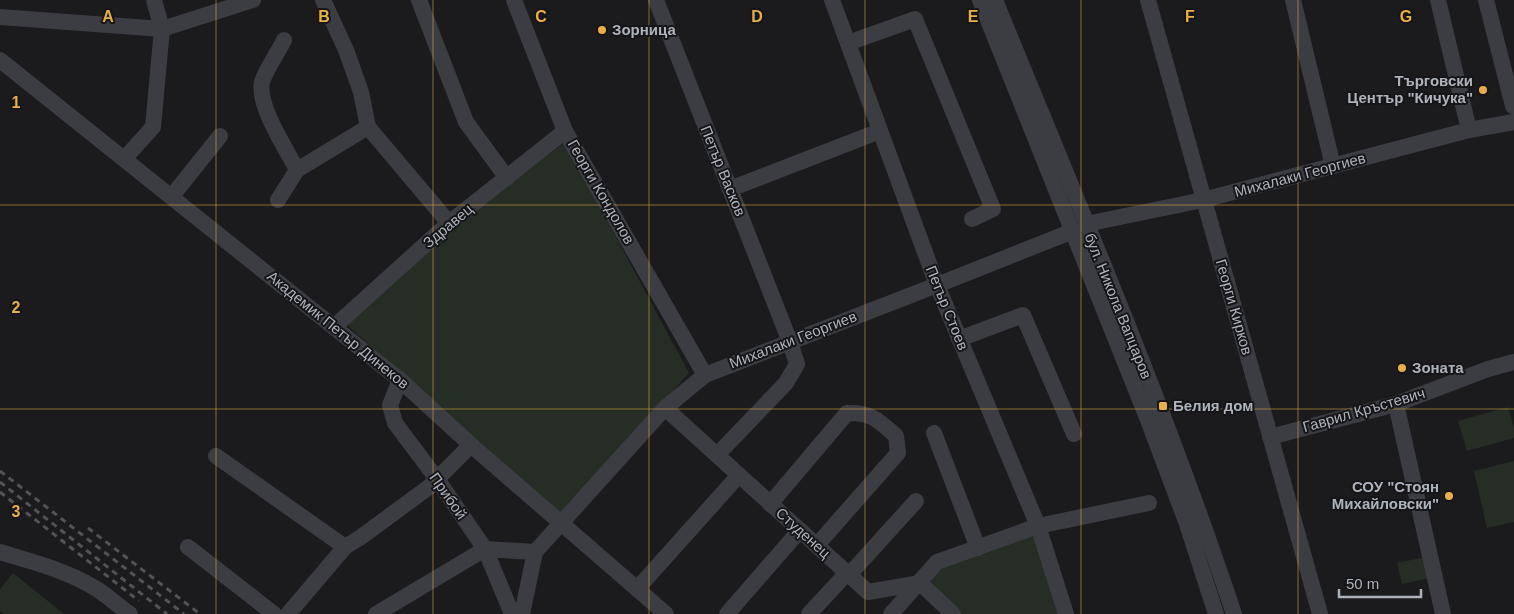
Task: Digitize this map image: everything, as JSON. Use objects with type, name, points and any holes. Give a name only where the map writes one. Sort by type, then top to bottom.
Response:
[{"type":"street","points":[[125,158],[153,127],[162,29],[154,0]]},
{"type":"street","points":[[0,17],[162,29],[253,0]]},
{"type":"street","points":[[323,0],[346,50],[361,92],[368,127],[449,224]]},
{"type":"street","points":[[419,0],[466,122],[507,178]]},
{"type":"street","name":"Георги Кондолов","points":[[514,0],[566,131],[706,375]]},
{"type":"street","name":"Петър Васков","points":[[656,0],[797,364],[786,384],[717,455]]},
{"type":"street","name":"Петър Стоев","points":[[832,0],[937,285],[1038,526],[1066,614]]},
{"type":"street","name":"бул. Никола Вапцаров","points":[[980,0],[1192,493],[1234,614]]},
{"type":"street","name":"бул. Никола Вапцаров","points":[[995,0],[1177,496],[1216,614]]},
{"type":"street","name":"Георги Кирков","points":[[1148,0],[1320,614]]},
{"type":"street","points":[[1293,0],[1333,166]]},
{"type":"street","points":[[1438,0],[1469,130]]},
{"type":"street","points":[[1486,0],[1514,111]]},
{"type":"street","points":[[848,43],[914,19],[993,210],[972,219]]},
{"type":"street","points":[[284,40],[262,80],[261,96],[267,113],[297,170]]},
{"type":"street","name":"Академик Петър Динеков","points":[[0,60],[125,158],[400,380],[471,445],[666,614]]},
{"type":"street","name":"Михалаки Георгиев","points":[[535,552],[665,408],[706,375],[1079,228],[1203,200],[1469,130],[1514,111]]},
{"type":"street","points":[[278,200],[297,170],[368,127]]},
{"type":"street","name":"Здравец","points":[[335,326],[449,224],[566,131]]},
{"type":"street","points":[[730,189],[880,131]]},
{"type":"street","points":[[172,196],[220,136]]},
{"type":"street","points":[[959,339],[1023,315],[1074,434]]},
{"type":"street","name":"Гаврил Кръстевич","points":[[1270,437],[1396,404],[1488,369],[1514,362]]},
{"type":"street","name":"Прибой","points":[[400,380],[390,405],[395,423],[485,549],[512,614]]},
{"type":"street","points":[[1396,404],[1443,614]]},
{"type":"street","name":"Студенец","points":[[665,408],[892,613]]},
{"type":"street","points":[[770,504],[847,414],[861,412],[876,419],[896,436],[898,453],[817,545]]},
{"type":"street","points":[[934,433],[978,548]]},
{"type":"street","points":[[288,614],[345,547],[429,487],[471,445]]},
{"type":"street","points":[[216,456],[345,547]]},
{"type":"street","points":[[637,589],[740,475]]},
{"type":"street","points":[[809,614],[916,501]]},
{"type":"street","points":[[892,613],[937,562],[1038,526],[1149,502]]},
{"type":"street","points":[[727,614],[800,530]]},
{"type":"street","points":[[188,547],[274,614]]},
{"type":"street","points":[[376,614],[485,549],[535,552],[522,614]]},
{"type":"street","points":[[0,552],[60,571],[80,580],[97,589],[130,614]]},
{"type":"street","points":[[868,592],[920,583]]},
{"type":"street","points":[[920,583],[953,614]]},
{"type":"shaded area","points":[[565,142],[689,373],[562,515],[347,325],[452,228]]},
{"type":"shaded area","points":[[1508,407],[1514,428],[1514,438],[1467,451],[1458,421]]},
{"type":"shaded area","points":[[1514,461],[1514,522],[1487,528],[1474,471]]},
{"type":"shaded area","points":[[1038,526],[1066,614],[953,614],[920,583],[937,562]]},
{"type":"shaded area","points":[[1430,556],[1435,577],[1402,584],[1397,563]]},
{"type":"shaded area","points":[[13,573],[64,614],[3,614],[0,611],[0,589]]},
{"type":"railway","points":[[0,471],[184,614]]},
{"type":"railway","points":[[0,482],[167,614]]},
{"type":"railway","points":[[0,492],[139,601]]},
{"type":"railway","points":[[88,528],[200,614]]},
{"type":"place","name":"Зорница","points":[[602,30]]},
{"type":"place","name":"Търговски Център \"Кичука\"","points":[[1483,90]]},
{"type":"place","name":"Зоната","points":[[1402,368]]},
{"type":"place","name":"Белия дом","points":[[1163,406]]},
{"type":"place","name":"СОУ \"Стоян Михайловски\"","points":[[1449,496]]}]
